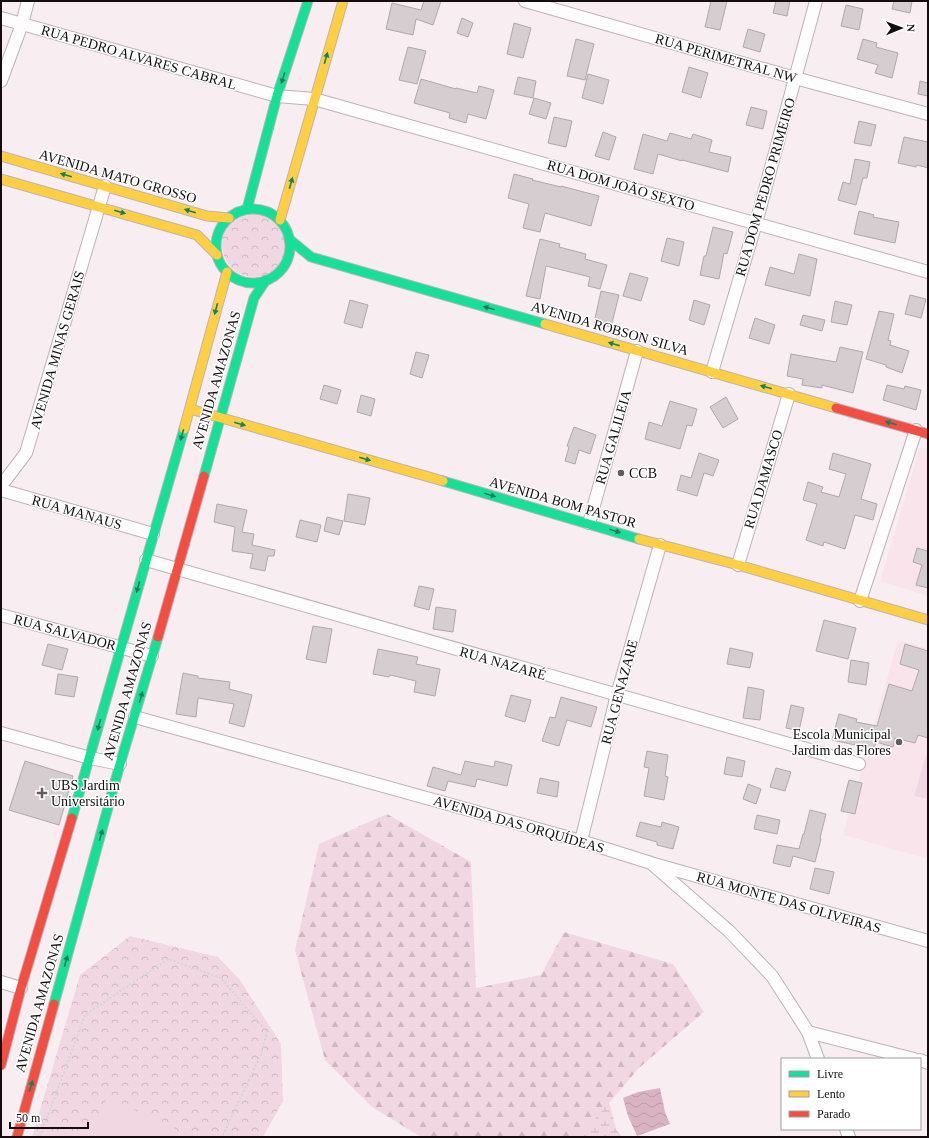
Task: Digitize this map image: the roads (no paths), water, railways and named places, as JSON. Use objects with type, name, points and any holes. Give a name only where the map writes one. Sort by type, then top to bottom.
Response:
[{"type":"street","points":[[1,81],[22,24],[28,1]]},
{"type":"street","points":[[247,209],[277,96],[308,1]]},
{"type":"street","points":[[280,220],[342,1]]},
{"type":"street","name":"RUA PERIMETRAL NW","points":[[525,1],[795,78],[928,114]]},
{"type":"street","name":"RUA DOM PEDRO PRIMEIRO","points":[[712,372],[756,222],[816,1]]},
{"type":"street","name":"RUA PEDRO ALVARES CABRAL","points":[[1,18],[277,96],[314,99]]},
{"type":"street","name":"RUA DOM JOÃO SEXTO","points":[[314,99],[756,222],[928,272]]},
{"type":"street","name":"AVENIDA MATO GROSSO","points":[[1,156],[208,216],[229,218]]},
{"type":"street","points":[[1,179],[196,234],[217,255]]},
{"type":"street","name":"AVENIDA MINAS GERAIS","points":[[1,486],[26,453],[105,186]]},
{"type":"street","points":[[284,267],[290,244],[287,231],[280,220],[270,213],[259,209],[247,209],[237,212],[222,226],[216,245],[217,255],[227,272],[235,278],[245,282],[266,280],[276,275],[284,267],[311,257]]},
{"type":"street","name":"AVENIDA ROBSON SILVA","points":[[289,239],[311,257],[928,434]]},
{"type":"street","name":"AVENIDA AMAZONAS","points":[[1,1065],[21,988],[90,758],[120,648],[190,409],[227,272]]},
{"type":"street","name":"AVENIDA AMAZONAS","points":[[17,1137],[120,764],[135,717],[219,418],[254,298],[266,280]]},
{"type":"street","name":"RUA GALILEIA","points":[[589,523],[637,350]]},
{"type":"street","name":"RUA DAMASCO","points":[[738,565],[789,394]]},
{"type":"street","name":"AVENIDA BOM PASTOR","points":[[190,409],[589,523],[660,545],[738,565],[928,620]]},
{"type":"street","points":[[860,601],[916,430]]},
{"type":"street","name":"RUA MANAUS","points":[[1,490],[154,534]]},
{"type":"street","name":"RUA GENAZARE","points":[[581,841],[617,695],[660,545]]},
{"type":"street","name":"RUA NAZARÉ","points":[[146,560],[859,764]]},
{"type":"street","name":"RUA SALVADOR","points":[[1,615],[152,656]]},
{"type":"street","name":"AVENIDA DAS ORQUÍDEAS","points":[[135,717],[581,841],[651,863],[730,932],[772,976],[808,1032],[818,1058]]},
{"type":"street","points":[[1,733],[90,758],[120,764]]},
{"type":"street","name":"RUA MONTE DAS OLIVEIRAS","points":[[651,863],[928,941]]},
{"type":"street","points":[[1,982],[21,988]]},
{"type":"street","points":[[808,1032],[910,1058]]},
{"type":"water","points":[[660,1088],[665,1112],[670,1124],[637,1136],[628,1116],[623,1098],[638,1092]]},
{"type":"place","name":"CCB","points":[[621,473]]},
{"type":"place","name":"Escola Municipal Jardim das Flores","points":[[899,742]]},
{"type":"place","name":"UBS Jardim Universitário","points":[[42,793]]}]
